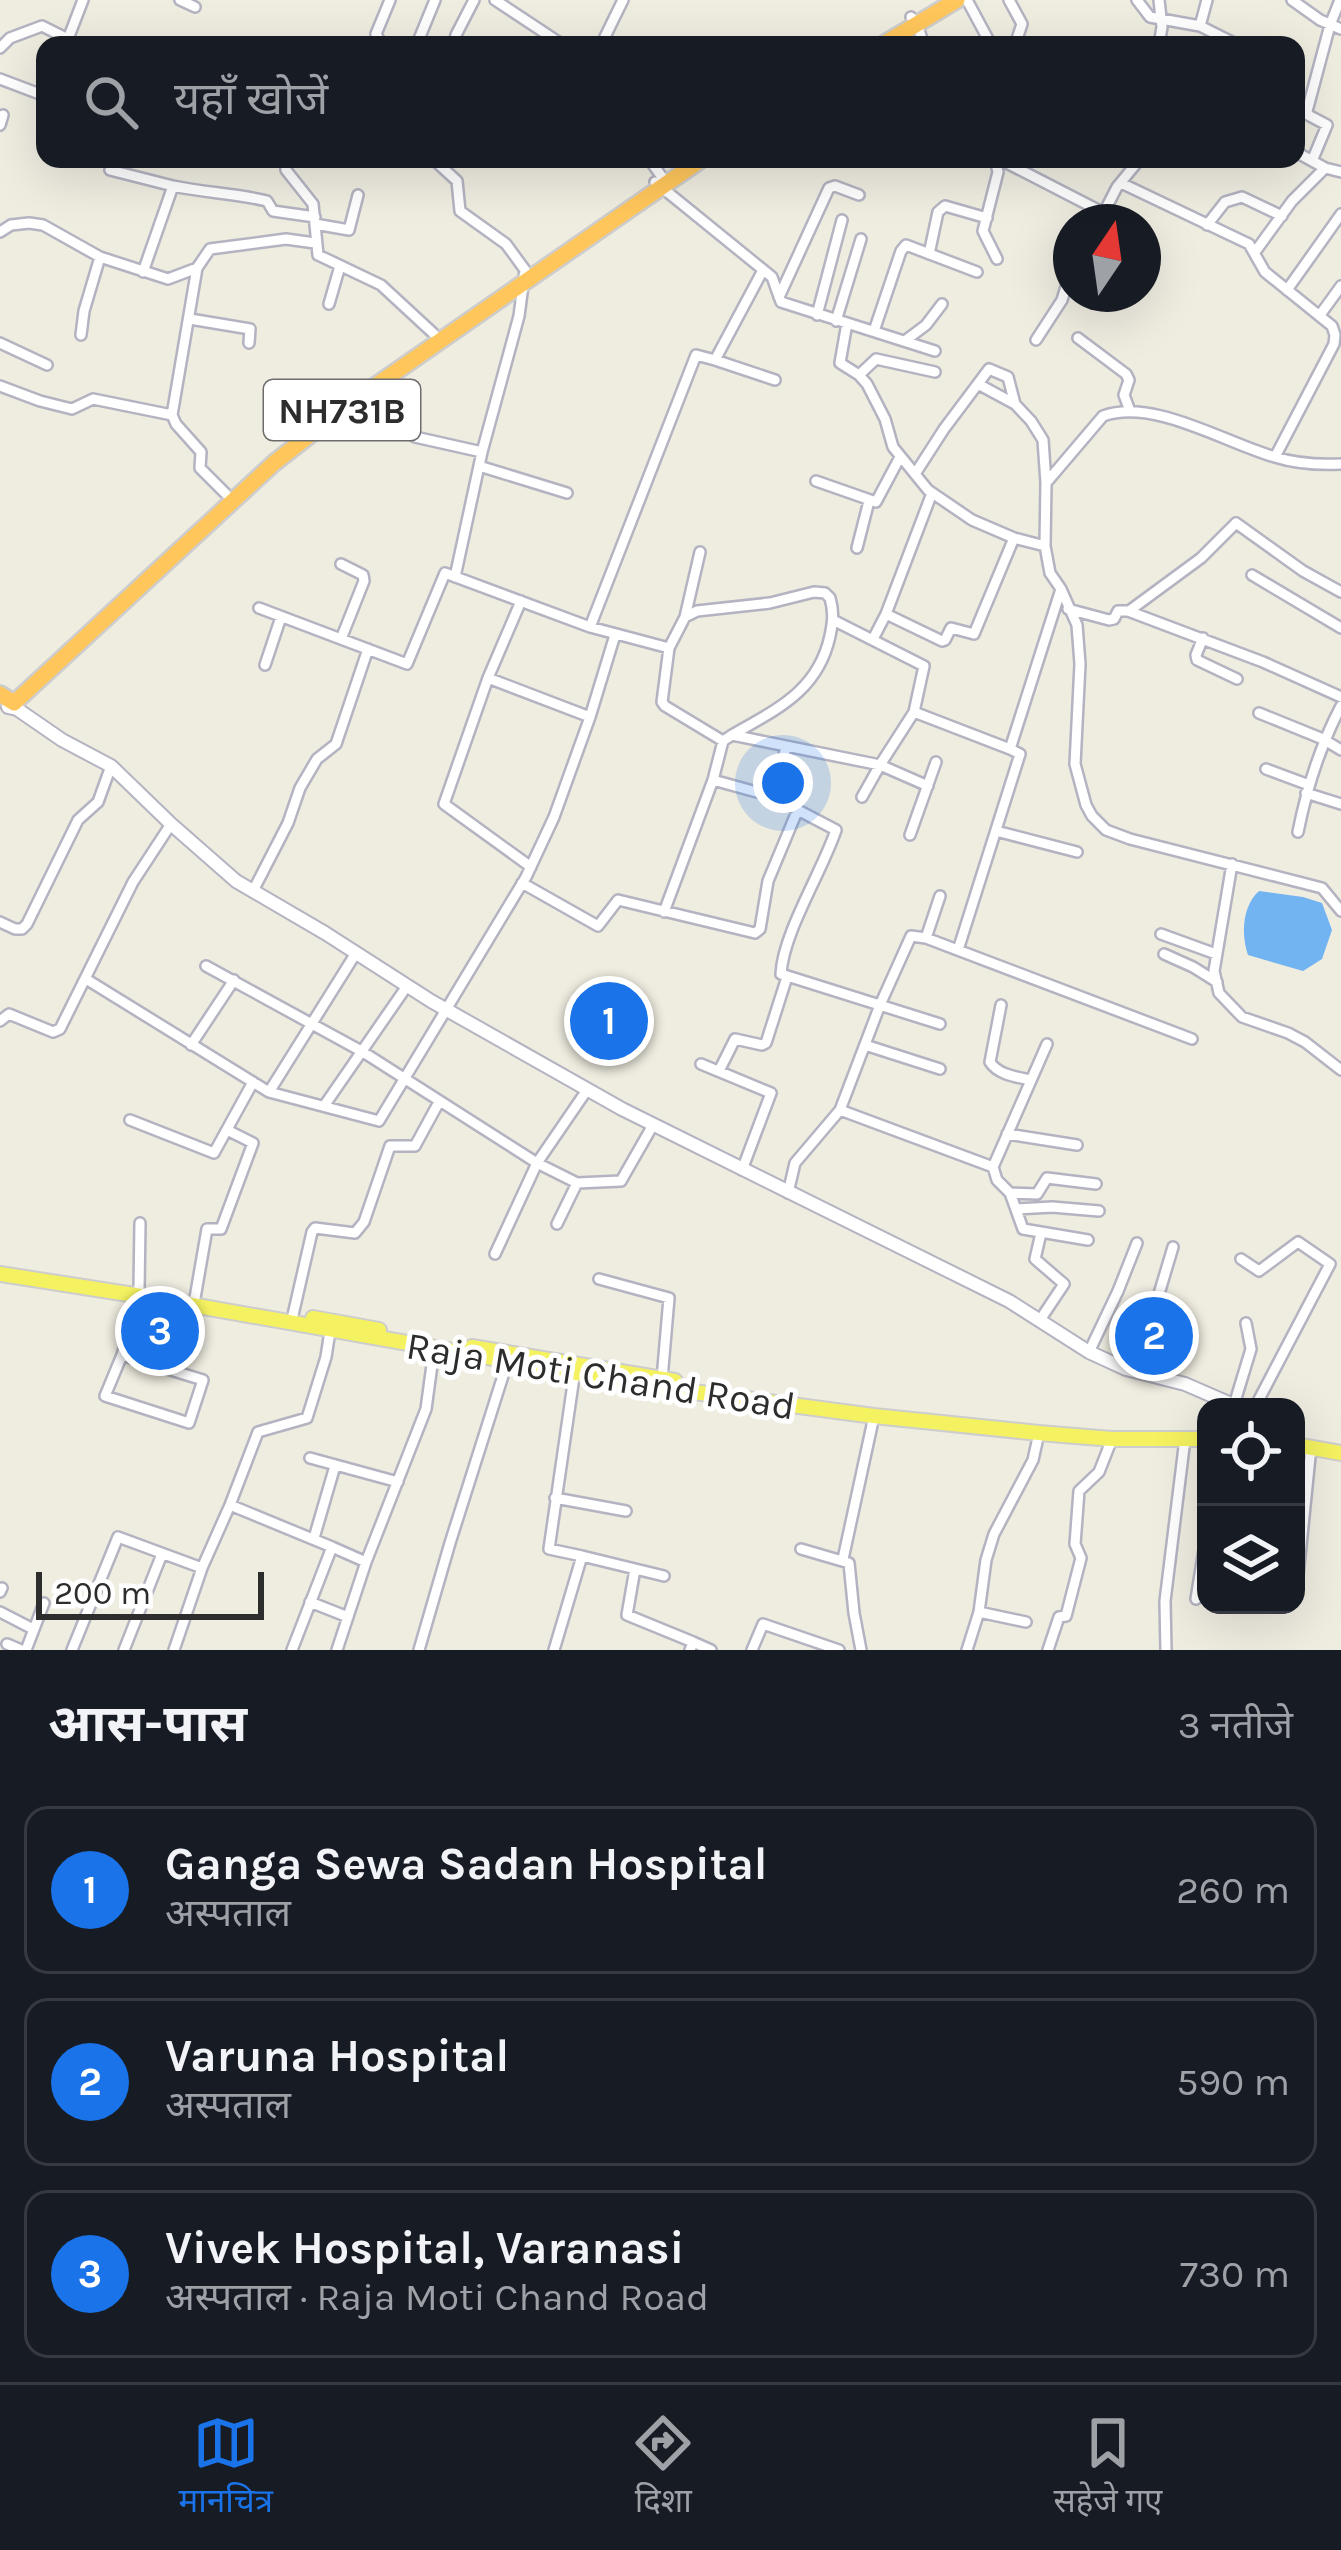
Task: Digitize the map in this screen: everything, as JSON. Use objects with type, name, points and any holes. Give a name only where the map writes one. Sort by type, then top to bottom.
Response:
[{"type":"highway","points":[[894,36],[940,0]]},
{"type":"highway","points":[[883,36],[957,0]]},
{"type":"highway","name":"NH731B","points":[[5,704],[226,494],[327,411],[677,168]]},
{"type":"highway","name":"NH731B","points":[[660,182],[686,168]]},
{"type":"highway","name":"NH731B","points":[[5,704],[274,463],[524,275]]},
{"type":"main road","name":"Raja Moti Chand Road","points":[[0,1270],[140,1292],[507,1363],[874,1416],[1112,1439],[1197,1437]]},
{"type":"main road","points":[[140,1292],[293,1315],[575,1370],[1042,1425],[1197,1435]]},
{"type":"main road","points":[[1305,1444],[1341,1449]]},
{"type":"street","points":[[69,36],[83,0]]},
{"type":"street","points":[[180,0],[195,7]]},
{"type":"street","points":[[377,36],[390,0]]},
{"type":"street","points":[[420,36],[435,0]]},
{"type":"street","points":[[456,36],[474,0]]},
{"type":"street","points":[[495,0],[549,36]]},
{"type":"street","points":[[605,36],[623,0]]},
{"type":"street","points":[[967,0],[986,36]]},
{"type":"street","points":[[1009,0],[1022,24],[1019,36]]},
{"type":"street","points":[[1138,0],[1147,14],[1200,26],[1220,36]]},
{"type":"street","points":[[1159,0],[1160,36]]},
{"type":"street","points":[[1200,26],[1207,0]]},
{"type":"street","points":[[1292,0],[1335,27]]},
{"type":"street","points":[[1312,161],[1327,125],[1307,111],[1340,0]]},
{"type":"street","points":[[914,20],[920,36]]},
{"type":"street","points":[[0,48],[10,38],[38,27],[63,36]]},
{"type":"street","points":[[0,80],[36,93]]},
{"type":"street","points":[[1305,157],[1341,172]]},
{"type":"street","points":[[286,168],[313,204],[318,255],[381,285],[434,334]]},
{"type":"street","points":[[443,168],[458,181],[460,212],[506,244],[524,275],[519,316],[455,577]]},
{"type":"street","points":[[653,168],[660,182],[772,277],[781,302],[935,351]]},
{"type":"street","points":[[997,259],[982,231],[998,168]]},
{"type":"street","points":[[1013,168],[1078,204]]},
{"type":"street","points":[[1109,204],[1133,168]]},
{"type":"street","points":[[1256,252],[1292,201],[1324,168]]},
{"type":"street","points":[[110,170],[212,195],[220,191],[267,201],[273,211],[349,230],[358,195]]},
{"type":"street","points":[[1121,183],[1245,242],[1256,252],[1260,268],[1332,326],[1335,339],[1275,458]]},
{"type":"street","points":[[143,272],[173,186]]},
{"type":"street","points":[[779,297],[830,188],[860,195]]},
{"type":"street","points":[[1207,225],[1225,202],[1242,197],[1282,216]]},
{"type":"street","points":[[928,254],[938,212],[945,206],[987,218]]},
{"type":"street","points":[[1287,290],[1341,214]]},
{"type":"street","points":[[817,315],[842,220]]},
{"type":"street","points":[[0,232],[10,225],[43,225],[100,256],[173,279],[197,268]]},
{"type":"street","points":[[226,494],[200,468],[201,452],[172,415],[197,268],[210,249],[286,238],[315,244]]},
{"type":"street","points":[[861,239],[842,322],[840,364],[860,375],[885,419],[893,447],[932,493],[973,520],[1045,546]]},
{"type":"street","points":[[874,331],[906,244],[977,272]]},
{"type":"street","points":[[81,335],[100,256]]},
{"type":"street","points":[[329,304],[340,266]]},
{"type":"street","points":[[715,360],[763,270]]},
{"type":"street","points":[[1320,316],[1341,286]]},
{"type":"street","points":[[906,340],[926,325],[941,304]]},
{"type":"street","points":[[1036,340],[1054,312]]},
{"type":"street","points":[[190,319],[250,329],[249,343]]},
{"type":"street","points":[[1078,338],[1126,374],[1125,399],[1130,411]]},
{"type":"street","points":[[0,343],[47,365]]},
{"type":"street","points":[[590,627],[697,355],[775,380]]},
{"type":"street","points":[[860,375],[876,359],[935,372]]},
{"type":"street","points":[[915,474],[989,369],[1010,379],[1015,404]]},
{"type":"street","points":[[979,384],[1015,404],[1042,440],[1045,546],[1050,573],[1077,625],[1075,764],[1092,816],[1106,830],[1130,839],[1322,889],[1341,911]]},
{"type":"street","points":[[0,386],[72,409],[89,398],[172,415]]},
{"type":"street","points":[[1046,483],[1103,416],[1116,411],[1173,420],[1275,458],[1341,464]]},
{"type":"street","points":[[416,437],[482,452]]},
{"type":"street","points":[[816,481],[868,501],[879,500],[900,457]]},
{"type":"street","points":[[479,466],[567,493]]},
{"type":"street","points":[[873,639],[932,493]]},
{"type":"street","points":[[857,548],[868,501]]},
{"type":"street","points":[[1128,611],[1202,558],[1236,523],[1341,592]]},
{"type":"street","points":[[886,614],[942,641],[951,628],[974,634],[1014,538]]},
{"type":"street","points":[[700,552],[685,617],[669,648],[665,706],[727,738],[880,766],[928,786]]},
{"type":"street","points":[[340,564],[364,578],[341,640]]},
{"type":"street","points":[[259,608],[406,664],[445,573],[590,627],[669,648]]},
{"type":"street","points":[[1252,575],[1341,628]]},
{"type":"street","points":[[1010,749],[1061,589]]},
{"type":"street","points":[[664,912],[727,738],[814,678],[825,657],[833,620],[830,598],[820,592],[697,611],[685,617]]},
{"type":"street","points":[[520,601],[444,804],[530,867]]},
{"type":"street","points":[[1068,609],[1108,620],[1121,610],[1128,611],[1203,638],[1341,701],[1323,740],[1298,832]]},
{"type":"street","points":[[265,665],[281,616]]},
{"type":"street","points":[[833,620],[924,666],[914,712],[862,796]]},
{"type":"street","points":[[86,979],[269,1092],[379,1120],[530,867],[554,817],[615,634]]},
{"type":"street","points":[[1203,638],[1197,660],[1237,679]]},
{"type":"street","points":[[254,891],[316,759],[336,744],[368,650]]},
{"type":"street","points":[[488,678],[590,717]]},
{"type":"street","points":[[5,704],[111,766],[236,881],[446,1010],[652,1125],[1009,1300],[1089,1352],[1217,1398]]},
{"type":"street","points":[[914,712],[1020,754],[958,950]]},
{"type":"street","points":[[1259,712],[1341,750]]},
{"type":"street","points":[[771,796],[786,748]]},
{"type":"street","points":[[910,835],[936,762]]},
{"type":"street","points":[[0,922],[15,929],[27,924],[78,820],[98,802],[111,766]]},
{"type":"street","points":[[1266,770],[1341,805]]},
{"type":"street","points":[[713,780],[771,796],[836,830],[780,972],[940,1024]]},
{"type":"street","points":[[522,883],[598,926],[618,900],[758,932],[768,880],[799,809]]},
{"type":"street","points":[[0,1021],[9,1014],[56,1032],[133,882],[171,824]]},
{"type":"street","points":[[996,831],[1077,853]]},
{"type":"street","points":[[1232,865],[1214,970],[1220,993],[1242,1017],[1305,1042],[1341,1070]]},
{"type":"street","points":[[926,938],[940,896]]},
{"type":"street","points":[[1161,934],[1216,954]]},
{"type":"street","points":[[788,1194],[795,1163],[840,1111],[910,936],[926,938],[1192,1040]]},
{"type":"street","points":[[269,1092],[356,952]]},
{"type":"street","points":[[1164,954],[1216,982]]},
{"type":"street","points":[[206,966],[312,1022],[537,1163],[577,1183],[621,1180],[652,1125]]},
{"type":"street","points":[[719,1071],[735,1040],[764,1046],[787,977]]},
{"type":"street","points":[[191,1045],[234,980]]},
{"type":"street","points":[[324,1106],[406,986]]},
{"type":"street","points":[[1001,1005],[990,1062],[993,1068],[1031,1081]]},
{"type":"street","points":[[1047,1044],[993,1167],[997,1180],[1010,1193],[1021,1227],[1088,1240]]},
{"type":"street","points":[[865,1045],[940,1069]]},
{"type":"street","points":[[701,1064],[771,1093],[742,1170]]},
{"type":"street","points":[[130,1120],[214,1153],[253,1082]]},
{"type":"street","points":[[495,1254],[537,1163],[587,1090]]},
{"type":"street","points":[[293,1315],[312,1232],[315,1228],[355,1233],[364,1222],[390,1145],[415,1146],[439,1102]]},
{"type":"street","points":[[840,1111],[993,1167]]},
{"type":"street","points":[[195,1298],[207,1229],[221,1228],[254,1143],[227,1130]]},
{"type":"street","points":[[1007,1134],[1077,1145]]},
{"type":"street","points":[[1010,1193],[1037,1194],[1047,1178],[1096,1184]]},
{"type":"street","points":[[557,1224],[577,1183]]},
{"type":"street","points":[[1016,1209],[1099,1210]]},
{"type":"street","points":[[122,1355],[203,1380],[189,1423],[105,1396],[140,1292],[140,1222]]},
{"type":"street","points":[[1040,1320],[1064,1284],[1034,1259],[1041,1233]]},
{"type":"street","points":[[1241,1258],[1259,1270],[1298,1242],[1330,1266],[1260,1398]]},
{"type":"street","points":[[1089,1352],[1137,1243]]},
{"type":"street","points":[[1126,1369],[1141,1328],[1153,1314],[1174,1246]]},
{"type":"street","points":[[599,1279],[669,1298],[662,1379]]},
{"type":"street","points":[[1238,1398],[1251,1349],[1246,1324]]},
{"type":"street","points":[[174,1650],[258,1432],[308,1418],[330,1330]]},
{"type":"street","points":[[337,1650],[426,1409],[434,1350]]},
{"type":"street","points":[[419,1650],[507,1363]]},
{"type":"street","points":[[575,1370],[549,1549],[664,1576]]},
{"type":"street","points":[[843,1559],[874,1416]]},
{"type":"street","points":[[967,1650],[994,1534],[1033,1460],[1039,1433]]},
{"type":"street","points":[[1048,1650],[1060,1617],[1066,1616],[1081,1558],[1075,1544],[1079,1491],[1099,1472],[1112,1439]]},
{"type":"street","points":[[1166,1650],[1165,1601],[1185,1439]]},
{"type":"street","points":[[310,1458],[398,1482]]},
{"type":"street","points":[[314,1538],[335,1466]]},
{"type":"street","points":[[555,1498],[626,1511]]},
{"type":"street","points":[[230,1505],[367,1562]]},
{"type":"street","points":[[72,1650],[118,1538],[202,1568]]},
{"type":"street","points":[[292,1650],[332,1546]]},
{"type":"street","points":[[801,1550],[843,1559],[851,1567],[861,1650]]},
{"type":"street","points":[[124,1650],[162,1554]]},
{"type":"street","points":[[554,1650],[582,1556]]},
{"type":"street","points":[[635,1569],[627,1615],[691,1646],[711,1650]]},
{"type":"street","points":[[1196,1599],[1197,1593]]},
{"type":"street","points":[[310,1602],[348,1617]]},
{"type":"street","points":[[7,1644],[24,1650],[44,1603]]},
{"type":"street","points":[[0,1612],[32,1629]]},
{"type":"street","points":[[979,1612],[1026,1622]]},
{"type":"street","points":[[752,1650],[763,1624],[839,1650]]},
{"type":"water","points":[[1259,891],[1322,903],[1332,930],[1322,959],[1303,971],[1248,955],[1244,921]]},
{"type":"place","name":"Ganga Sewa Sadan Hospital","points":[[609,1021]]},
{"type":"place","name":"Vivek Hospital, Varanasi","points":[[160,1331]]},
{"type":"place","name":"Varuna Hospital","points":[[1154,1336]]}]
